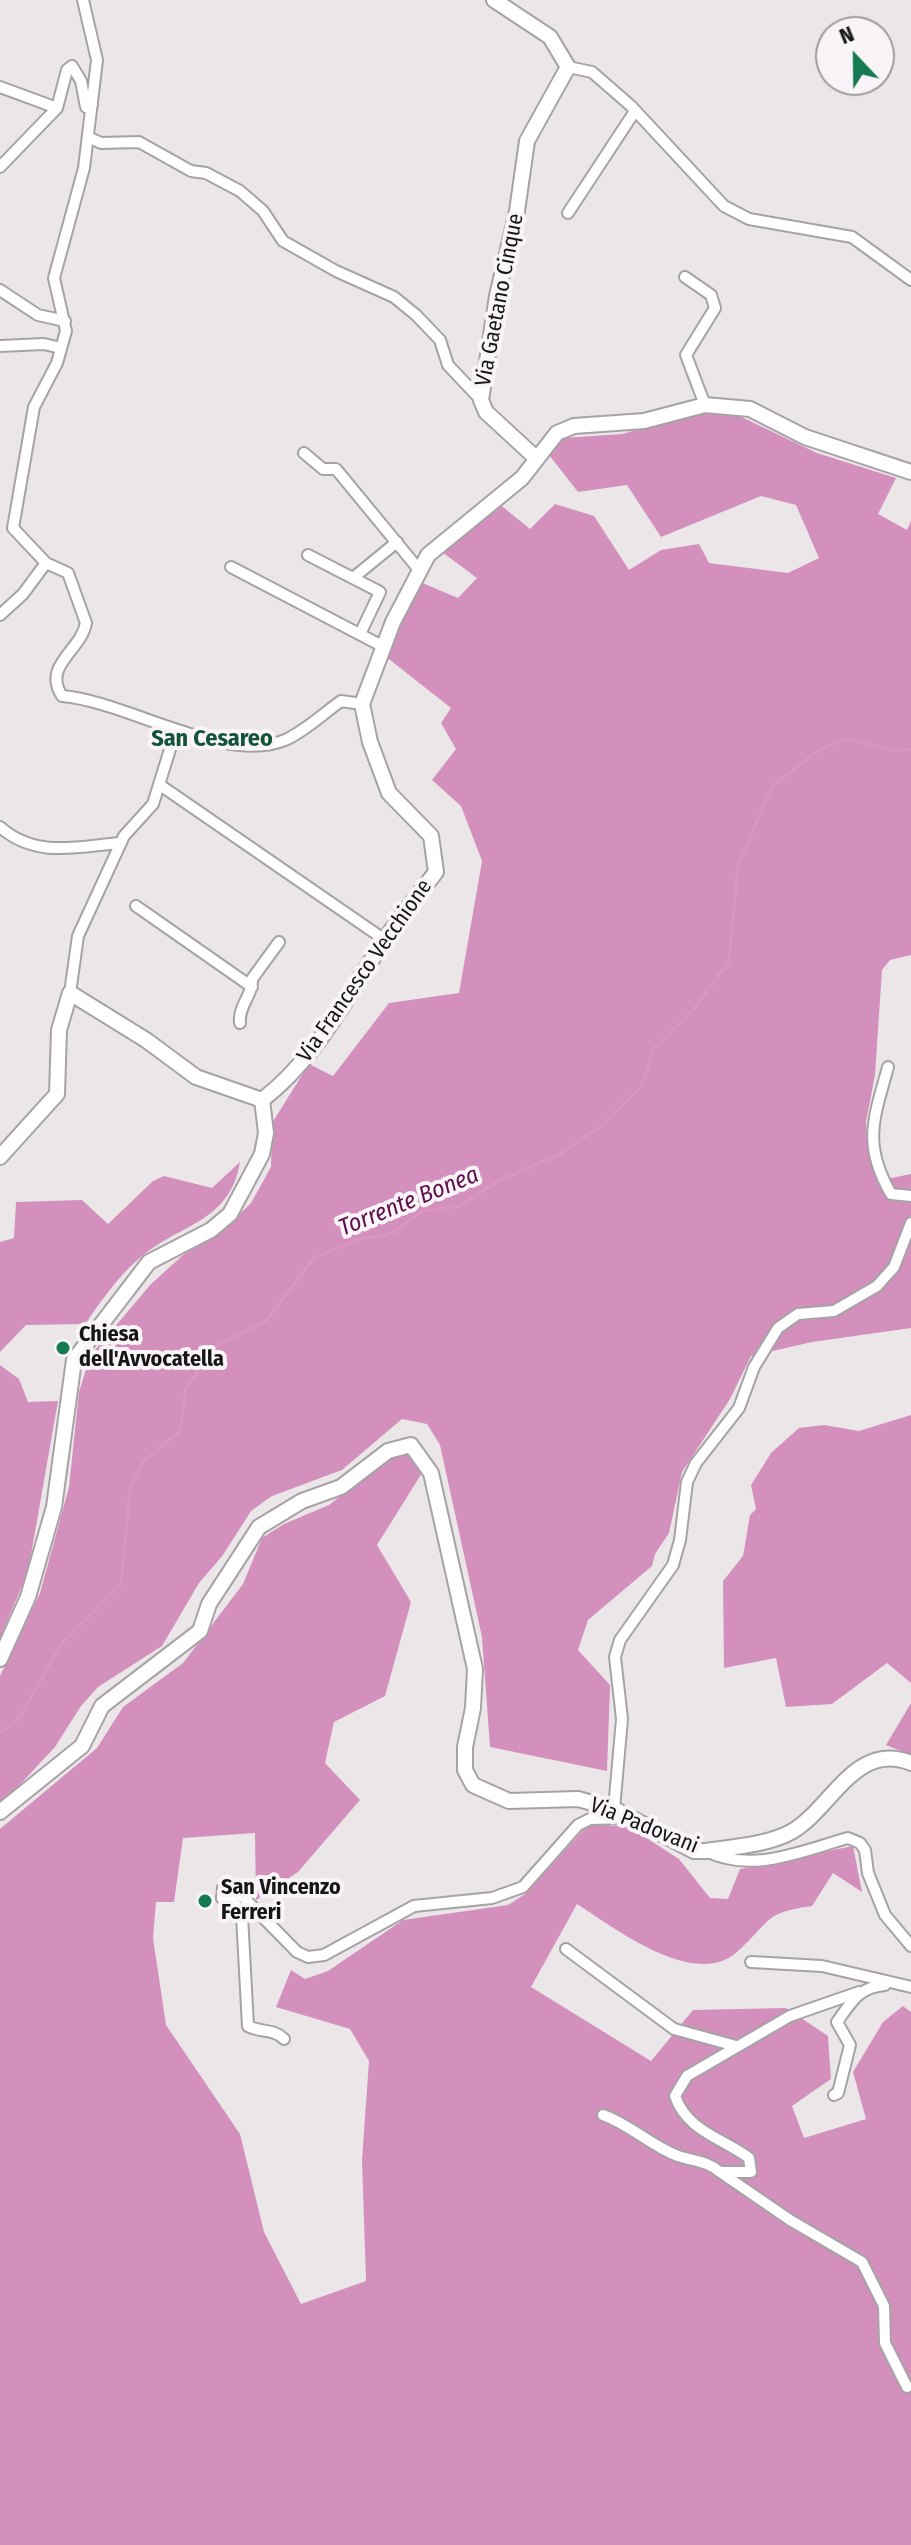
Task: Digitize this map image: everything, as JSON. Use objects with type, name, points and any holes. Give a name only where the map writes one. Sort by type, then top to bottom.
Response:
[{"type":"street","points":[[83,0],[97,60],[88,137],[70,228],[57,257],[54,278],[65,321],[61,348],[34,407],[13,528],[46,563],[68,573],[86,623],[57,668],[56,686],[62,696],[86,698],[176,730],[252,746],[285,740],[341,701],[362,704],[384,647],[428,555],[522,478],[557,433],[574,426],[644,421],[705,405],[750,409],[805,437],[910,469]]},
{"type":"street","points":[[494,0],[550,37],[568,67],[592,72],[635,111],[724,206],[749,219],[852,237],[911,280]]},
{"type":"street","points":[[0,167],[57,108],[67,70],[72,66],[81,81],[86,107],[92,105]]},
{"type":"street","name":"Via Gaetano Cinque","points":[[537,459],[486,412],[481,400],[497,296],[517,211],[527,141],[568,67]]},
{"type":"street","points":[[0,87],[57,108]]},
{"type":"street","points":[[568,213],[635,111]]},
{"type":"street","points":[[88,137],[101,143],[139,142],[191,171],[206,173],[240,191],[263,211],[283,241],[336,271],[394,297],[416,315],[440,340],[448,365],[481,400]]},
{"type":"street","points":[[685,277],[711,295],[715,308],[686,355],[705,405]]},
{"type":"street","points":[[0,290],[38,315],[65,321]]},
{"type":"street","points":[[0,346],[44,344],[61,348]]},
{"type":"street","points":[[304,453],[323,469],[336,469],[420,571]]},
{"type":"street","points":[[353,578],[397,542]]},
{"type":"street","points":[[308,555],[380,592],[360,634]]},
{"type":"street","points":[[0,615],[23,594],[46,563]]},
{"type":"street","points":[[231,567],[384,647]]},
{"type":"street","name":"Via Francesco Vecchione","points":[[262,1100],[293,1072],[339,1013],[385,940],[436,872],[431,836],[389,793],[370,742],[362,704]]},
{"type":"street","points":[[0,1157],[57,1094],[59,1030],[70,993],[78,936],[121,843],[153,804],[176,730]]},
{"type":"street","points":[[160,785],[385,940]]},
{"type":"street","points":[[0,827],[20,843],[36,847],[93,847],[121,843]]},
{"type":"street","points":[[136,906],[252,987]]},
{"type":"street","points":[[240,1023],[239,1014],[252,987],[252,979],[279,942]]},
{"type":"street","points":[[0,1659],[28,1597],[54,1507],[74,1360],[149,1262],[211,1230],[230,1214],[252,1179],[266,1133],[262,1100],[196,1077],[146,1040],[70,993]]},
{"type":"street","points":[[888,1067],[873,1113],[872,1146],[891,1194],[911,1196]]},
{"type":"street","points":[[614,1809],[622,1719],[615,1657],[620,1640],[673,1565],[680,1540],[687,1482],[696,1463],[739,1408],[754,1367],[778,1328],[798,1314],[834,1311],[877,1286],[894,1267],[911,1223]]},
{"type":"street","name":"Via Padovani","points":[[0,1812],[82,1746],[102,1706],[200,1631],[209,1604],[259,1527],[302,1501],[341,1487],[388,1451],[411,1445],[431,1473],[475,1669],[465,1770],[473,1785],[490,1796],[509,1801],[578,1799],[614,1809],[694,1851],[706,1851],[787,1834],[812,1818],[848,1776],[874,1759],[911,1763]]},
{"type":"street","points":[[284,2039],[270,2030],[256,2031],[248,2026],[242,1916],[236,1905],[222,1898],[223,1888],[243,1897],[297,1952],[308,1957],[316,1956],[342,1948],[395,1913],[414,1906],[492,1898],[523,1887],[578,1825],[590,1819],[630,1818]]},
{"type":"street","points":[[706,1851],[725,1861],[748,1862],[772,1860],[848,1838],[855,1839],[865,1850],[868,1873],[885,1915],[911,1946]]},
{"type":"street","points":[[566,1949],[674,2029],[736,2046]]},
{"type":"street","points":[[751,1962],[822,1966],[911,1987]]},
{"type":"street","points":[[834,2095],[838,2093],[850,2045],[837,2022],[867,1986],[896,1984]]},
{"type":"street","points":[[720,2172],[751,2172],[753,2165],[739,2150],[700,2130],[675,2096],[687,2076],[790,2016],[859,1992]]},
{"type":"street","points":[[603,2115],[630,2126],[662,2149],[712,2164],[790,2220],[862,2262],[884,2306],[885,2343],[907,2387]]},
{"type":"shaded area","points":[[702,412],[733,413],[817,453],[896,478],[878,514],[907,530],[911,521],[911,955],[890,960],[882,970],[875,1075],[866,1122],[868,1150],[881,1180],[911,1174],[911,1328],[812,1342],[751,1356],[730,1399],[682,1472],[669,1533],[655,1554],[652,1566],[588,1620],[578,1650],[610,1685],[607,1771],[490,1747],[482,1637],[440,1445],[427,1424],[402,1419],[342,1470],[272,1496],[251,1511],[223,1555],[199,1583],[162,1646],[98,1687],[81,1706],[55,1747],[0,1806],[0,1676],[40,1593],[69,1487],[79,1392],[90,1356],[151,1284],[183,1255],[219,1234],[251,1203],[271,1167],[272,1123],[309,1064],[333,1076],[389,1003],[459,993],[482,861],[461,806],[432,780],[456,749],[441,723],[451,708],[385,656],[420,582],[458,598],[477,578],[442,552],[498,503],[530,529],[555,504],[594,516],[629,570],[661,550],[699,544],[709,563],[788,573],[819,558],[796,505],[761,496],[661,537],[627,485],[578,492],[549,455],[563,438],[622,434]]},
{"type":"shaded area","points":[[240,1162],[226,1198],[201,1220],[156,1246],[133,1264],[85,1324],[26,1325],[0,1352],[0,1242],[14,1238],[16,1202],[82,1200],[108,1224],[153,1181],[164,1176],[212,1188]]},
{"type":"shaded area","points":[[0,1365],[19,1379],[28,1402],[58,1401],[28,1572],[0,1638]]},
{"type":"shaded area","points":[[911,1415],[911,1683],[887,1663],[832,1704],[786,1707],[776,1658],[724,1668],[723,1581],[743,1556],[750,1515],[756,1509],[751,1485],[771,1453],[799,1428],[824,1425],[859,1431]]},
{"type":"shaded area","points":[[410,1452],[422,1473],[377,1545],[411,1602],[385,1696],[334,1722],[325,1763],[360,1800],[298,1872],[256,1900],[255,1833],[183,1838],[174,1902],[156,1902],[153,1938],[166,2025],[240,2134],[264,2232],[301,2304],[366,2281],[362,2160],[369,2061],[350,2029],[276,2007],[291,1970],[305,1979],[328,1971],[403,1920],[508,1905],[525,1894],[588,1825],[628,1826],[679,1859],[710,1898],[728,1899],[740,1869],[853,1846],[862,1892],[833,1873],[812,1906],[776,1915],[737,1952],[719,1962],[699,1964],[677,1960],[633,1940],[577,1904],[531,1987],[651,2061],[693,2010],[786,2008],[828,2036],[831,2079],[792,2106],[804,2138],[866,2119],[853,2072],[883,2022],[903,2006],[911,2012],[911,2545],[0,2545],[0,1829],[97,1748],[123,1707],[183,1663],[243,1584],[262,1538],[284,1524],[329,1505],[387,1459]]},
{"type":"shaded area","points":[[911,1703],[911,1755],[886,1745]]},
{"type":"waterway","name":"Torrente Bonea","points":[[0,1733],[20,1717],[61,1644],[121,1585],[130,1489],[144,1461],[180,1431],[186,1388],[218,1344],[266,1321],[314,1258],[357,1240],[393,1233],[422,1211],[459,1206],[498,1181],[560,1154],[600,1127],[642,1086],[654,1048],[693,1010],[729,961],[738,865],[772,787],[816,752],[845,739],[897,751],[911,749]]},
{"type":"place","name":"Chiesa dell'Avvocatella","points":[[63,1348]]},
{"type":"place","name":"San Vincenzo Ferreri","points":[[205,1901]]},
{"type":"district","name":"San Cesareo","points":[[212,739]]}]
